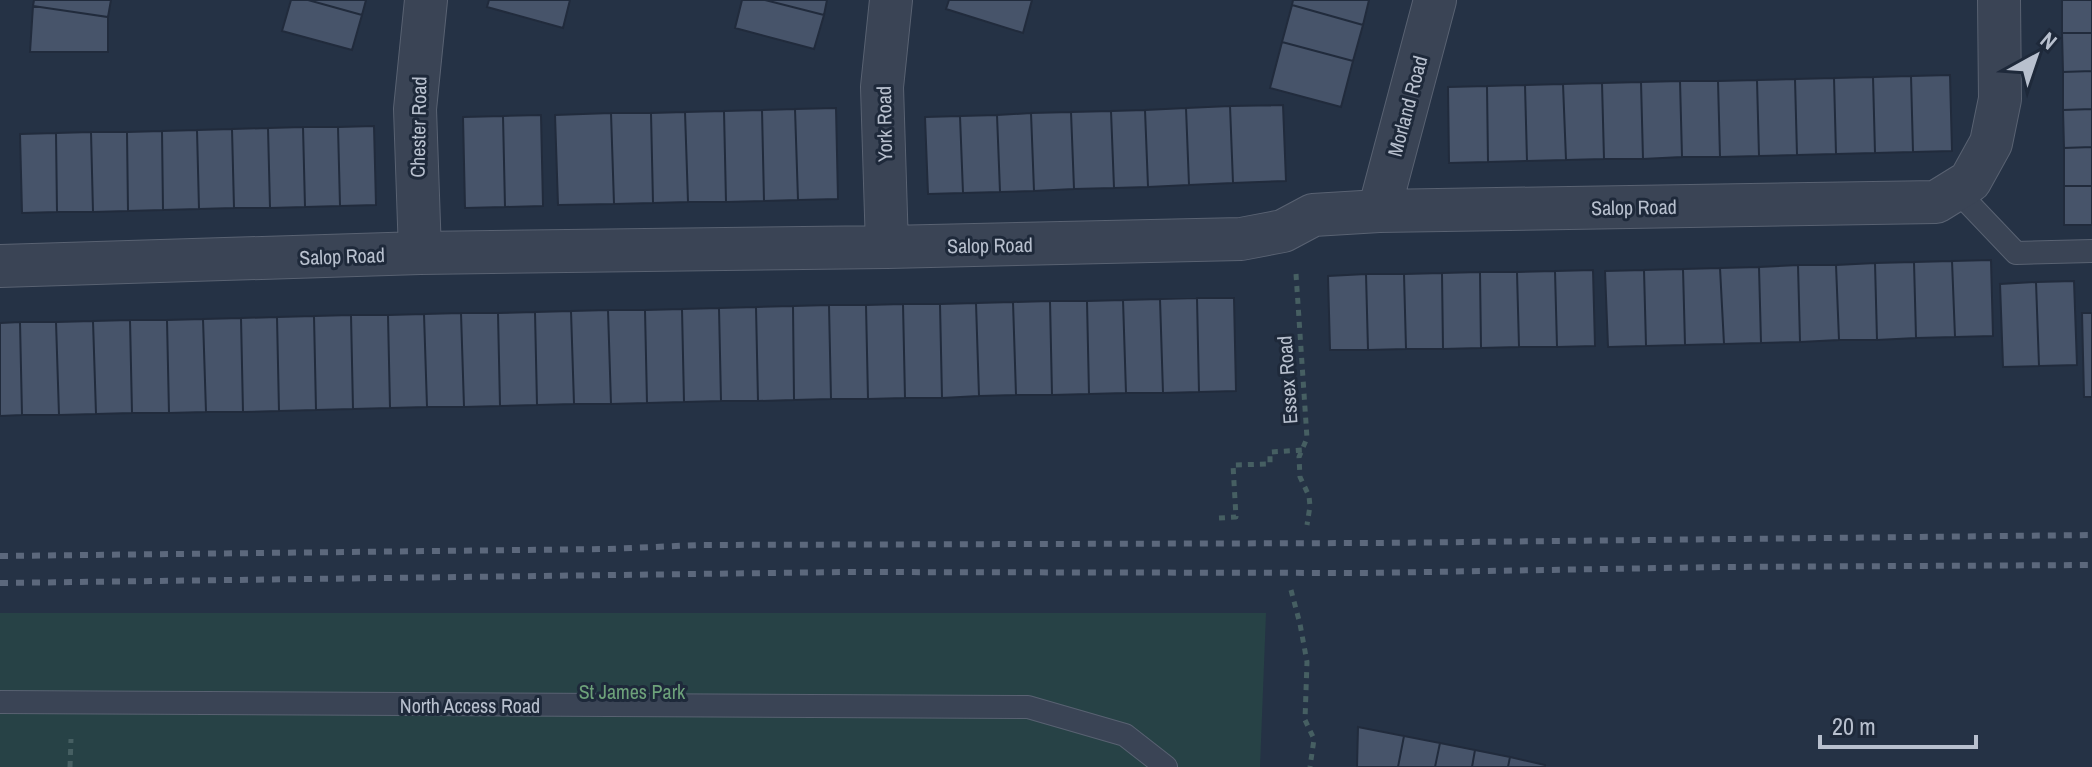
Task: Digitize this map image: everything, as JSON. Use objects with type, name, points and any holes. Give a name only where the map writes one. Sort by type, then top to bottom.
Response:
[{"type":"street","name":"Chester Road","points":[[420,253],[415,109],[426,0]]},
{"type":"street","name":"York Road","points":[[887,247],[882,87],[891,0]]},
{"type":"street","name":"Morland Road","points":[[1379,211],[1435,0]]},
{"type":"street","points":[[1963,185],[1991,143],[2000,99],[1999,0]]},
{"type":"street","name":"Salop Road","points":[[0,266],[420,253],[1241,239],[1283,231],[1313,215],[1379,211],[1936,202],[1963,185]]},
{"type":"lane","points":[[1963,185],[2016,253],[2092,251]]},
{"type":"lane","name":"North Access Road","points":[[0,702],[1028,707],[1125,735],[1166,767]]},
{"type":"path","name":"Essex Road","points":[[1283,231],[1296,270],[1307,438],[1299,457],[1300,477],[1309,496],[1307,525]]},
{"type":"path","points":[[1219,518],[1236,517],[1233,465],[1270,464],[1270,452],[1302,450]]},
{"type":"path","points":[[1291,590],[1307,662],[1305,720],[1314,739],[1310,767]]},
{"type":"green space","name":"St James Park","points":[[0,613],[1266,613],[1260,767],[0,767]]},
{"type":"building","points":[[34,0],[111,0],[108,17],[33,6]]},
{"type":"building","points":[[291,0],[308,0],[362,15],[352,50],[282,31]]},
{"type":"building","points":[[308,0],[366,0],[362,15]]},
{"type":"building","points":[[489,0],[570,0],[563,28],[487,7]]},
{"type":"building","points":[[742,0],[765,0],[824,15],[814,49],[735,28]]},
{"type":"building","points":[[765,0],[827,0],[824,15]]},
{"type":"building","points":[[949,0],[1032,0],[1023,33],[946,9]]},
{"type":"building","points":[[1293,0],[1369,0],[1363,25],[1292,5]]},
{"type":"building","points":[[2062,0],[2092,0],[2092,33],[2062,33]]},
{"type":"building","points":[[1292,5],[1363,25],[1353,61],[1282,42]]},
{"type":"building","points":[[33,6],[108,17],[108,52],[30,52]]},
{"type":"building","points":[[2062,33],[2092,33],[2092,71],[2063,72]]},
{"type":"building","points":[[1282,42],[1353,61],[1341,107],[1270,88]]},
{"type":"building","points":[[2092,71],[2092,109],[2063,110],[2063,72]]},
{"type":"building","points":[[1950,75],[1952,151],[1913,152],[1911,76]]},
{"type":"building","points":[[1911,76],[1913,152],[1875,153],[1873,77]]},
{"type":"building","points":[[1873,77],[1875,153],[1836,154],[1834,78]]},
{"type":"building","points":[[1834,78],[1836,154],[1797,155],[1795,79]]},
{"type":"building","points":[[1795,79],[1797,155],[1759,156],[1757,80]]},
{"type":"building","points":[[1757,80],[1759,156],[1720,157],[1718,81]]},
{"type":"building","points":[[1680,81],[1682,157],[1643,159],[1641,82]]},
{"type":"building","points":[[1680,81],[1718,81],[1720,157],[1682,157]]},
{"type":"building","points":[[1641,82],[1643,159],[1604,159],[1602,83]]},
{"type":"building","points":[[1602,83],[1604,159],[1566,160],[1563,84]]},
{"type":"building","points":[[1563,84],[1566,160],[1527,161],[1525,85]]},
{"type":"building","points":[[1525,85],[1527,161],[1488,162],[1487,86]]},
{"type":"building","points":[[1487,86],[1488,162],[1449,163],[1448,87]]},
{"type":"building","points":[[1283,105],[1286,181],[1233,183],[1230,106]]},
{"type":"building","points":[[1230,106],[1233,183],[1189,185],[1186,108]]},
{"type":"building","points":[[836,108],[838,199],[798,200],[795,109]]},
{"type":"building","points":[[1186,108],[1189,185],[1148,187],[1145,110]]},
{"type":"building","points":[[795,109],[798,200],[764,201],[762,110]]},
{"type":"building","points":[[2092,109],[2092,147],[2064,148],[2063,110]]},
{"type":"building","points":[[762,110],[764,201],[726,202],[724,111]]},
{"type":"building","points":[[1145,110],[1148,187],[1114,188],[1111,111]]},
{"type":"building","points":[[724,111],[726,202],[688,202],[685,112]]},
{"type":"building","points":[[1111,111],[1114,188],[1074,189],[1071,112]]},
{"type":"building","points":[[685,112],[688,202],[653,203],[651,113]]},
{"type":"building","points":[[1071,112],[1074,189],[1034,191],[1031,113]]},
{"type":"building","points":[[611,113],[614,204],[558,205],[555,115]]},
{"type":"building","points":[[611,113],[651,113],[653,203],[614,204]]},
{"type":"building","points":[[1031,113],[1034,191],[1000,192],[997,115]]},
{"type":"building","points":[[541,115],[543,206],[505,207],[503,116]]},
{"type":"building","points":[[997,115],[1000,192],[963,193],[960,116]]},
{"type":"building","points":[[503,116],[505,207],[465,208],[463,117]]},
{"type":"building","points":[[960,116],[963,193],[928,194],[925,117]]},
{"type":"building","points":[[374,126],[376,205],[340,206],[338,127]]},
{"type":"building","points":[[303,127],[305,207],[270,208],[268,128]]},
{"type":"building","points":[[303,127],[338,127],[340,206],[305,207]]},
{"type":"building","points":[[268,128],[270,208],[234,208],[232,129]]},
{"type":"building","points":[[232,129],[234,208],[199,209],[197,130]]},
{"type":"building","points":[[197,130],[199,209],[163,210],[162,131]]},
{"type":"building","points":[[162,131],[163,210],[128,211],[127,132]]},
{"type":"building","points":[[91,132],[93,212],[57,212],[56,133]]},
{"type":"building","points":[[91,132],[127,132],[128,211],[93,212]]},
{"type":"building","points":[[56,133],[57,212],[22,213],[20,134]]},
{"type":"building","points":[[2092,147],[2092,186],[2064,186],[2064,148]]},
{"type":"building","points":[[2064,186],[2092,186],[2092,225],[2064,225]]},
{"type":"building","points":[[1991,260],[1993,336],[1955,337],[1952,261]]},
{"type":"building","points":[[1952,261],[1955,337],[1916,338],[1914,262]]},
{"type":"building","points":[[1914,262],[1916,338],[1877,340],[1875,263]]},
{"type":"building","points":[[1875,263],[1877,340],[1839,340],[1836,265]]},
{"type":"building","points":[[1798,265],[1836,265],[1839,340],[1800,342]]},
{"type":"building","points":[[1798,265],[1800,342],[1761,343],[1759,267]]},
{"type":"building","points":[[1759,267],[1761,343],[1724,344],[1720,268]]},
{"type":"building","points":[[1720,268],[1724,344],[1685,345],[1683,269]]},
{"type":"building","points":[[1683,269],[1685,345],[1646,346],[1644,270]]},
{"type":"building","points":[[1593,270],[1595,346],[1557,347],[1555,271]]},
{"type":"building","points":[[1644,270],[1646,346],[1608,347],[1605,271]]},
{"type":"building","points":[[1555,271],[1557,347],[1519,347],[1517,272]]},
{"type":"building","points":[[1480,272],[1517,272],[1519,347],[1481,348]]},
{"type":"building","points":[[1480,272],[1481,348],[1443,349],[1442,273]]},
{"type":"building","points":[[1442,273],[1443,349],[1406,349],[1404,274]]},
{"type":"building","points":[[1366,274],[1404,274],[1406,349],[1368,350]]},
{"type":"building","points":[[1366,274],[1368,350],[1330,350],[1328,276]]},
{"type":"building","points":[[2074,281],[2077,365],[2039,366],[2036,282]]},
{"type":"building","points":[[2036,282],[2039,366],[2003,367],[2000,284]]},
{"type":"building","points":[[1197,298],[1234,298],[1236,391],[1199,392]]},
{"type":"building","points":[[1197,298],[1199,392],[1163,393],[1160,299]]},
{"type":"building","points":[[1160,299],[1163,393],[1126,393],[1123,300]]},
{"type":"building","points":[[1123,300],[1126,393],[1089,394],[1087,301]]},
{"type":"building","points":[[1050,301],[1087,301],[1089,394],[1052,395]]},
{"type":"building","points":[[1050,301],[1052,395],[1016,395],[1013,302]]},
{"type":"building","points":[[1013,302],[1016,395],[979,396],[976,303]]},
{"type":"building","points":[[976,303],[979,396],[942,398],[940,304]]},
{"type":"building","points":[[903,304],[940,304],[942,398],[905,398]]},
{"type":"building","points":[[903,304],[905,398],[868,399],[866,305]]},
{"type":"building","points":[[829,305],[866,305],[868,399],[831,399]]},
{"type":"building","points":[[829,305],[831,399],[794,400],[793,306]]},
{"type":"building","points":[[793,306],[794,400],[758,401],[756,307]]},
{"type":"building","points":[[756,307],[758,401],[721,401],[719,308]]},
{"type":"building","points":[[719,308],[721,401],[684,402],[682,309]]},
{"type":"building","points":[[682,309],[684,402],[647,403],[645,310]]},
{"type":"building","points":[[608,310],[645,310],[647,403],[611,404]]},
{"type":"building","points":[[608,310],[611,404],[574,404],[571,311]]},
{"type":"building","points":[[571,311],[574,404],[537,405],[535,312]]},
{"type":"building","points":[[535,312],[537,405],[500,406],[498,313]]},
{"type":"building","points":[[461,313],[498,313],[500,406],[464,407]]},
{"type":"building","points":[[461,313],[464,407],[427,407],[424,314]]},
{"type":"building","points":[[2082,313],[2092,313],[2092,397],[2084,397]]},
{"type":"building","points":[[424,314],[427,407],[390,408],[388,315]]},
{"type":"building","points":[[351,315],[388,315],[390,408],[353,409]]},
{"type":"building","points":[[351,315],[353,409],[316,410],[314,316]]},
{"type":"building","points":[[314,316],[316,410],[279,411],[277,317]]},
{"type":"building","points":[[277,317],[279,411],[243,412],[241,318]]},
{"type":"building","points":[[241,318],[243,412],[206,412],[203,319]]},
{"type":"building","points":[[203,319],[206,412],[169,413],[167,320]]},
{"type":"building","points":[[130,320],[167,320],[169,413],[132,413]]},
{"type":"building","points":[[130,320],[132,413],[96,414],[93,321]]},
{"type":"building","points":[[93,321],[96,414],[59,415],[56,322]]},
{"type":"building","points":[[20,322],[56,322],[59,415],[22,415]]},
{"type":"building","points":[[20,322],[22,415],[0,416],[0,323]]},
{"type":"building","points":[[1358,727],[1404,736],[1398,767],[1357,767]]},
{"type":"building","points":[[1404,736],[1440,743],[1435,767],[1398,767]]},
{"type":"building","points":[[1440,743],[1475,750],[1472,767],[1435,767]]},
{"type":"building","points":[[1475,750],[1510,757],[1508,767],[1472,767]]},
{"type":"building","points":[[1510,757],[1545,765],[1545,767],[1508,767]]},
{"type":"railway","points":[[0,556],[608,549],[699,545],[1378,543],[2092,535]]},
{"type":"railway","points":[[0,583],[847,572],[1368,573],[2092,565]]}]
